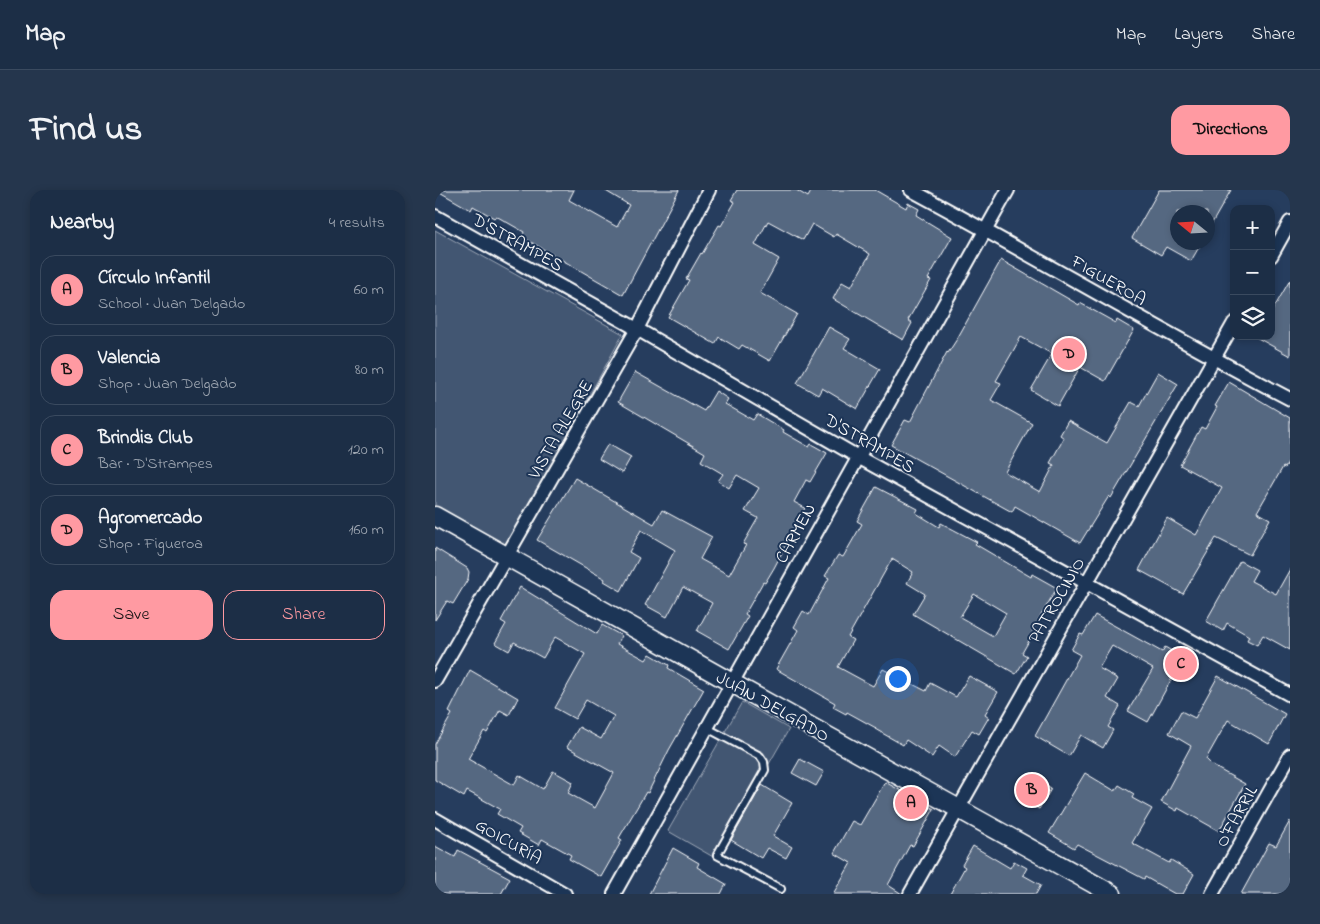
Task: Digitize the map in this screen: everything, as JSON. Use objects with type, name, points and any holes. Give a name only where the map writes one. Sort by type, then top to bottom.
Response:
[{"type":"street","name":"VISTA ALEGRE","points":[[435,681],[637,329],[709,190]]},
{"type":"street","name":"FIGUEROA","points":[[911,190],[986,230],[1214,359],[1290,399]]},
{"type":"street","name":"CARMEN","points":[[613,894],[1008,190]]},
{"type":"street","name":"D'STRAMPES","points":[[435,216],[637,329],[858,457],[1290,696]]},
{"type":"street","points":[[1274,250],[1290,222]]},
{"type":"street","name":"PATROCINIO","points":[[910,894],[1230,330]]},
{"type":"street","name":"JUAN DELGADO","points":[[435,516],[1112,894]]},
{"type":"street","name":"O'FARRIL","points":[[1212,894],[1290,755]]},
{"type":"street","name":"GOICURÍA","points":[[435,819],[565,894]]},
{"type":"lane","points":[[707,728],[760,756],[765,762],[765,770],[717,855],[781,889]]},
{"type":"shaded area","points":[[435,230],[623,334],[505,549],[435,511]]},
{"type":"shaded area","points":[[742,702],[789,729],[715,858],[668,831]]},
{"type":"building","points":[[436,190],[574,190],[569,200],[617,227],[629,205],[604,190],[679,190],[623,295],[522,237],[524,232],[496,216],[494,218],[473,206],[471,210]]},
{"type":"building","points":[[737,190],[796,190],[808,197],[812,190],[875,190],[906,208],[908,203],[919,209],[916,215],[952,237],[928,279],[931,280],[908,320],[912,323],[903,340],[833,299],[842,282],[851,287],[870,254],[836,234],[834,237],[812,224],[803,240],[768,221],[755,245],[779,259],[760,293],[797,314],[770,361],[742,345],[739,349],[719,337],[715,344],[668,317],[689,280],[686,279],[701,253],[719,225],[721,226],[735,202],[731,200]]},
{"type":"building","points":[[1159,190],[1231,190],[1215,218],[1215,205],[1170,205],[1170,249],[1166,247],[1161,255],[1132,238]]},
{"type":"building","points":[[1171,250],[1197,250],[1191,261]]},
{"type":"building","points":[[1001,260],[1079,305],[1080,303],[1116,323],[1117,320],[1134,330],[1105,381],[1080,367],[1058,406],[1031,390],[1052,354],[1021,337],[996,381],[1001,383],[991,400],[1032,423],[1005,472],[1040,492],[1054,465],[1050,463],[1064,438],[1060,435],[1068,421],[1107,443],[1131,402],[1139,406],[1158,372],[1178,384],[1111,498],[1109,496],[1080,543],[1015,506],[1012,512],[891,445],[905,420],[910,422],[947,352],[957,339]]},
{"type":"building","points":[[1290,280],[1290,356],[1261,340],[1275,340],[1275,306]]},
{"type":"building","points":[[829,327],[850,339],[844,348],[880,369],[857,409],[822,388],[818,395],[797,383]]},
{"type":"building","points":[[635,372],[704,411],[716,391],[728,399],[725,404],[753,420],[757,414],[809,447],[811,444],[827,453],[810,482],[806,480],[794,502],[805,508],[784,544],[786,545],[774,568],[765,583],[763,582],[745,614],[748,616],[729,649],[697,631],[712,603],[683,587],[667,617],[645,605],[675,550],[641,530],[629,552],[639,558],[621,591],[604,581],[605,579],[537,540],[575,478],[654,524],[662,510],[712,537],[700,559],[729,575],[746,545],[743,544],[758,518],[745,511],[759,488],[737,475],[729,488],[718,481],[723,474],[701,461],[705,453],[618,402]]},
{"type":"building","points":[[1229,382],[1290,418],[1290,460],[1285,468],[1283,467],[1257,512],[1270,519],[1250,555],[1216,538],[1183,594],[1139,570],[1167,518],[1196,535],[1222,488],[1180,465],[1201,427],[1205,429],[1217,407],[1215,406]]},
{"type":"building","points":[[608,444],[631,457],[622,473],[599,459]]},
{"type":"building","points":[[876,487],[918,509],[916,513],[939,527],[941,523],[977,542],[975,544],[1031,577],[1032,574],[1057,588],[1032,631],[1034,632],[1022,653],[1027,656],[1016,674],[913,614],[925,594],[907,583],[913,572],[892,559],[848,637],[853,640],[838,667],[873,686],[883,669],[926,691],[930,683],[956,697],[969,676],[998,692],[985,714],[989,717],[979,734],[972,730],[955,757],[939,746],[932,757],[906,740],[903,745],[847,712],[846,714],[833,707],[835,703],[776,669],[798,630],[794,627],[803,611],[809,615],[829,578],[825,576],[838,555],[843,557],[862,524],[857,521]],"holes":[[[974,594],[1006,613],[993,636],[960,617]]]},
{"type":"building","points":[[435,548],[467,568],[469,572],[468,579],[453,604],[447,601],[435,620]]},
{"type":"building","points":[[1240,561],[1257,570],[1251,581],[1276,594],[1290,569],[1290,650],[1263,635],[1257,645],[1247,640],[1249,636],[1227,623],[1223,631],[1206,621]]},
{"type":"building","points":[[520,587],[597,634],[602,625],[622,636],[617,644],[646,660],[650,654],[669,665],[668,668],[704,689],[669,750],[648,793],[646,792],[619,838],[622,840],[601,877],[569,859],[571,855],[542,839],[539,845],[518,833],[521,828],[497,814],[500,809],[467,791],[464,797],[435,780],[435,744],[452,714],[449,712],[470,670],[518,698],[509,715],[500,710],[487,733],[484,731],[468,759],[514,785],[519,775],[543,789],[553,771],[573,782],[568,793],[595,808],[614,773],[567,747],[579,727],[601,739],[614,716],[586,700],[575,719],[555,708],[585,654],[555,637],[543,658],[514,642],[509,651],[495,643],[506,624],[501,621]]},
{"type":"building","points":[[1095,615],[1162,652],[1165,647],[1183,658],[1148,722],[1128,711],[1153,669],[1112,646],[1099,668],[1118,679],[1107,698],[1120,706],[1108,727],[1113,730],[1103,748],[1081,735],[1069,756],[1035,736],[1080,655],[1071,650],[1080,634],[1083,635]]},
{"type":"building","points":[[1218,676],[1285,714],[1269,744],[1228,720],[1206,759],[1213,766],[1245,784],[1219,831],[1178,808],[1177,811],[1161,802],[1191,746],[1169,733],[1181,711],[1195,718]]},
{"type":"building","points":[[800,759],[824,772],[816,786],[792,773]]},
{"type":"building","points":[[1085,773],[1115,791],[1119,785],[1134,794],[1132,798],[1152,809],[1132,843],[1169,863],[1171,860],[1194,874],[1183,894],[1175,894],[1145,877],[1144,879],[1077,844],[1074,848],[1049,833]]},
{"type":"building","points":[[1030,776],[1051,789],[1039,809],[1018,797]]},
{"type":"building","points":[[885,782],[934,809],[913,846],[910,845],[888,885],[902,894],[833,894],[851,863],[834,853],[852,821],[860,825]]},
{"type":"building","points":[[762,785],[792,803],[773,836],[792,847],[786,858],[767,848],[761,858],[731,840]]},
{"type":"building","points":[[1290,821],[1290,894],[1241,894],[1269,843],[1276,846]]},
{"type":"building","points":[[435,846],[455,857],[458,850],[510,878],[501,894],[435,894]]},
{"type":"building","points":[[973,846],[1010,868],[1014,861],[1027,868],[1023,875],[1041,885],[1036,894],[950,894],[965,867],[962,865]]},
{"type":"building","points":[[673,848],[699,863],[697,867],[726,884],[721,894],[649,894]]},
{"type":"place","name":"Agromercado","points":[[1069,354]]},
{"type":"place","name":"Brindis Club","points":[[1181,664]]},
{"type":"place","name":"Valencia","points":[[1032,790]]},
{"type":"place","name":"Círculo Infantil","points":[[911,803]]}]
